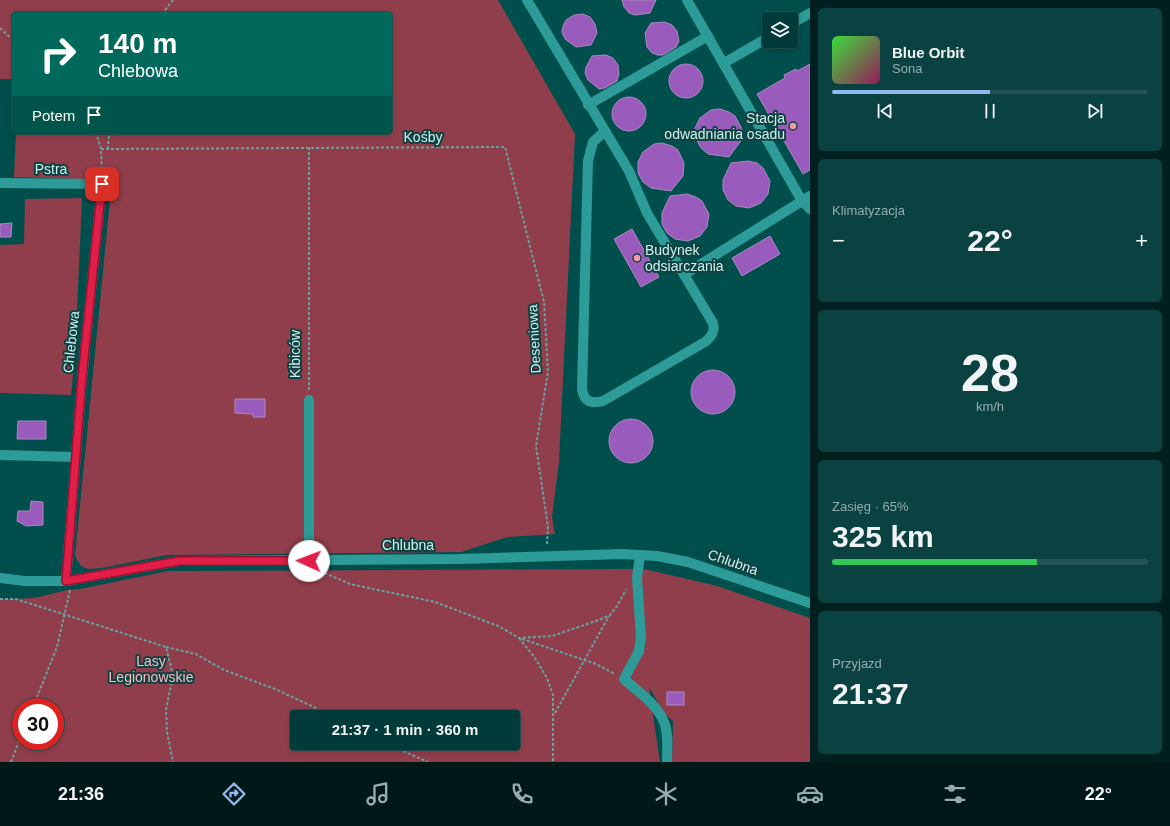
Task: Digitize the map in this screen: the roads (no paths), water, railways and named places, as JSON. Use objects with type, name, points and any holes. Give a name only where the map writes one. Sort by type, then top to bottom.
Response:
[{"type":"street","points":[[527,0],[604,132],[629,171],[647,213],[685,274],[713,323],[714,330],[712,337],[603,401],[594,404],[587,401],[583,396],[582,389],[588,161],[593,142],[604,132]]},
{"type":"street","points":[[687,0],[806,198],[810,210]]},
{"type":"street","points":[[798,20],[810,13]]},
{"type":"street","points":[[588,105],[708,36]]},
{"type":"street","points":[[724,63],[762,41]]},
{"type":"street","name":"Pstra","points":[[0,183],[102,184]]},
{"type":"street","name":"Chlebowa","points":[[69,580],[75,457],[102,184]]},
{"type":"street","points":[[685,274],[806,198]]},
{"type":"street","points":[[309,400],[312,565]]},
{"type":"street","points":[[0,455],[75,457]]},
{"type":"street","points":[[640,554],[637,578],[640,644],[639,651],[633,665],[624,679],[657,710],[664,722],[667,736],[667,762]]},
{"type":"street","name":"Chlubna","points":[[0,578],[25,581],[69,580],[179,561],[312,565],[640,554],[688,562],[810,603]]},
{"type":"place","name":"Stacja odwadniania osadu","points":[[793,126]]},
{"type":"place","name":"Budynek odsiarczania","points":[[637,258]]},
{"type":"park label","name":"Lasy Legionowskie","points":[[151,670]]}]
